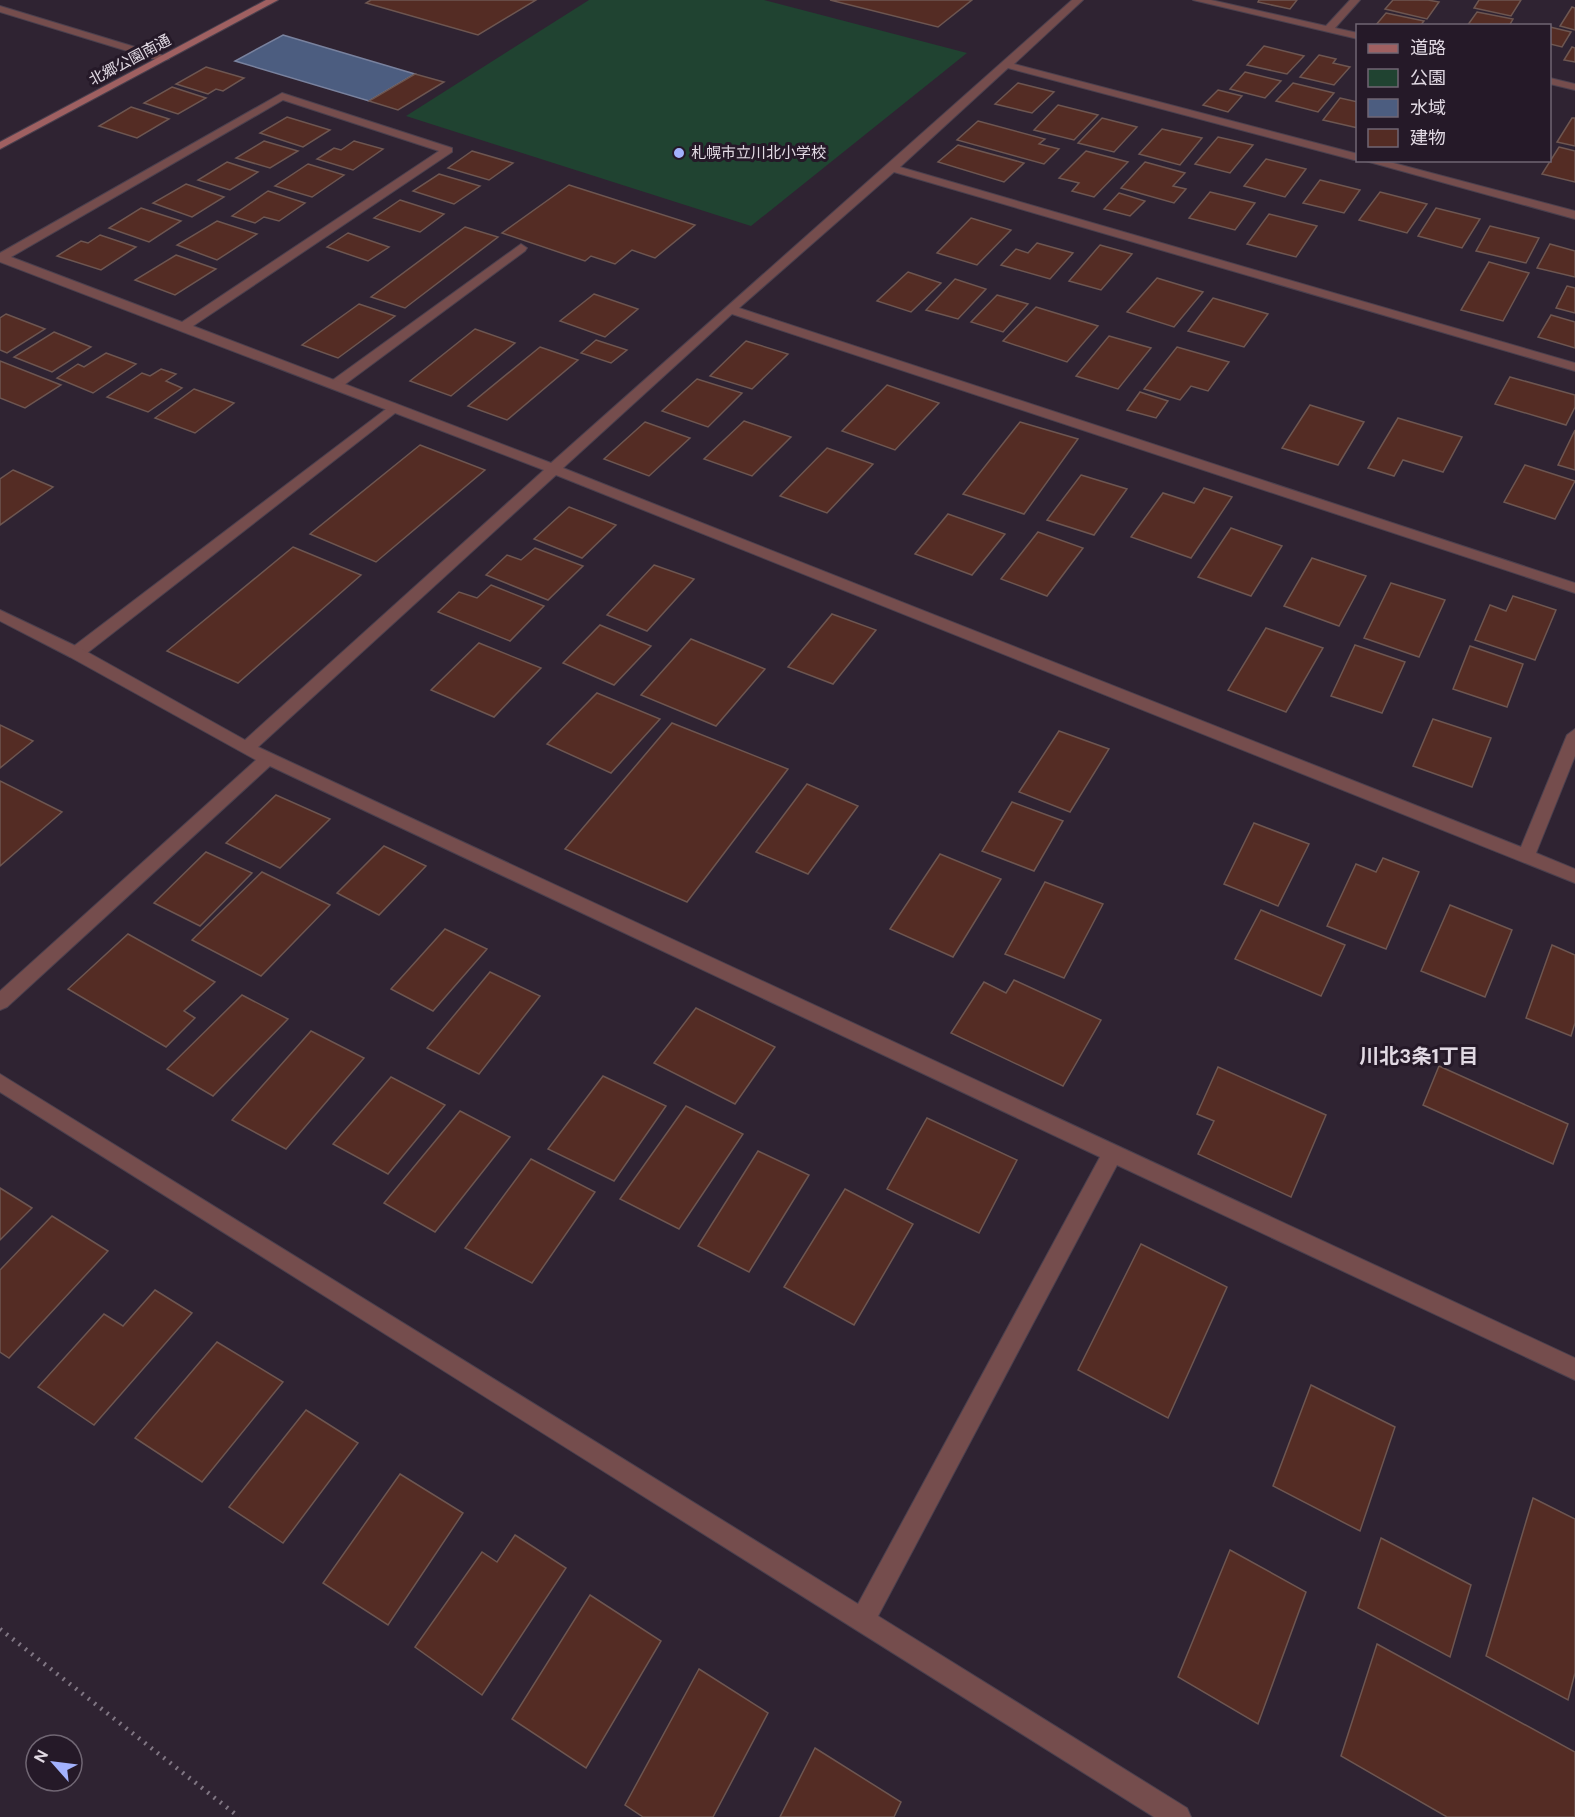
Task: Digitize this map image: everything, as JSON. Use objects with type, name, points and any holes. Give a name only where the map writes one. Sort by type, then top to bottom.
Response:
[{"type":"street","name":"北郷公園南通","points":[[0,146],[273,0]]},
{"type":"street","points":[[246,748],[730,309],[892,168],[1078,0]]},
{"type":"street","points":[[1198,0],[1356,36]]},
{"type":"street","points":[[1329,29],[1355,0]]},
{"type":"street","points":[[0,9],[164,59]]},
{"type":"street","points":[[1007,65],[1356,157]]},
{"type":"street","points":[[1551,81],[1575,87]]},
{"type":"street","points":[[0,257],[282,96],[448,150],[185,326]]},
{"type":"street","points":[[1375,162],[1575,215]]},
{"type":"street","points":[[892,168],[1575,367]]},
{"type":"street","points":[[335,385],[521,248]]},
{"type":"street","points":[[0,257],[553,469],[1575,876]]},
{"type":"street","points":[[730,309],[1575,588]]},
{"type":"street","points":[[76,652],[393,407]]},
{"type":"street","points":[[0,615],[76,652],[246,748],[1575,1369]]},
{"type":"street","points":[[1526,857],[1575,735]]},
{"type":"street","points":[[0,1002],[269,758]]},
{"type":"street","points":[[0,1082],[1178,1817]]},
{"type":"street","points":[[863,1620],[1113,1153]]},
{"type":"path","points":[[0,1629],[239,1817]]},
{"type":"green space","name":"札幌市立川北小学校","points":[[589,0],[764,0],[967,53],[751,226],[406,116]]},
{"type":"water","points":[[283,35],[415,74],[369,101],[235,61]]},
{"type":"building","points":[[371,0],[536,0],[478,35],[366,3]]},
{"type":"building","points":[[830,0],[972,0],[938,27]]},
{"type":"building","points":[[1259,0],[1297,0],[1290,9],[1258,2]]},
{"type":"building","points":[[1393,0],[1439,2],[1427,19],[1385,9]]},
{"type":"building","points":[[1479,0],[1521,0],[1511,16],[1474,8]]},
{"type":"building","points":[[1572,7],[1575,8],[1575,30],[1560,26]]},
{"type":"building","points":[[1477,12],[1513,19],[1510,24],[1468,24]]},
{"type":"building","points":[[1386,13],[1424,21],[1422,24],[1377,24]]},
{"type":"building","points":[[1551,27],[1571,32],[1562,47],[1551,44]]},
{"type":"building","points":[[1264,46],[1304,56],[1287,74],[1247,65]]},
{"type":"building","points":[[1572,47],[1575,48],[1575,62],[1564,60]]},
{"type":"building","points":[[1319,55],[1336,59],[1333,63],[1350,67],[1334,85],[1300,77]]},
{"type":"building","points":[[206,67],[244,78],[223,91],[216,89],[208,94],[176,84]]},
{"type":"building","points":[[1245,72],[1281,81],[1265,98],[1230,89]]},
{"type":"building","points":[[415,74],[444,82],[398,110],[369,101]]},
{"type":"building","points":[[1018,83],[1054,92],[1032,113],[995,104]]},
{"type":"building","points":[[1293,83],[1334,93],[1318,112],[1276,101]]},
{"type":"building","points":[[172,87],[206,98],[178,114],[144,103]]},
{"type":"building","points":[[1218,90],[1242,96],[1228,112],[1203,105]]},
{"type":"building","points":[[1340,98],[1356,102],[1356,128],[1323,120]]},
{"type":"building","points":[[1058,105],[1098,115],[1074,140],[1034,130]]},
{"type":"building","points":[[131,107],[169,119],[137,138],[99,126]]},
{"type":"building","points":[[287,117],[330,130],[303,147],[260,133]]},
{"type":"building","points":[[1102,118],[1137,127],[1114,152],[1078,143]]},
{"type":"building","points":[[1572,118],[1575,118],[1575,146],[1557,142]]},
{"type":"building","points":[[978,121],[1045,139],[1039,144],[1059,149],[1044,164],[957,140]]},
{"type":"building","points":[[1162,129],[1202,138],[1180,165],[1139,154]]},
{"type":"building","points":[[1218,137],[1253,145],[1230,173],[1195,164]]},
{"type":"building","points":[[264,141],[298,151],[270,168],[236,158]]},
{"type":"building","points":[[354,141],[383,149],[353,170],[317,159],[334,148],[341,150]]},
{"type":"building","points":[[958,145],[1024,163],[1004,182],[938,162]]},
{"type":"building","points":[[1559,147],[1575,151],[1575,182],[1542,174]]},
{"type":"building","points":[[472,151],[513,163],[489,180],[448,168]]},
{"type":"building","points":[[1086,151],[1128,162],[1094,197],[1072,191],[1079,183],[1059,178]]},
{"type":"building","points":[[1266,159],[1306,169],[1285,197],[1244,186]]},
{"type":"building","points":[[227,162],[258,172],[230,190],[198,180]]},
{"type":"building","points":[[1145,162],[1185,173],[1173,186],[1186,189],[1174,203],[1121,188]]},
{"type":"building","points":[[308,164],[344,175],[312,197],[275,186]]},
{"type":"building","points":[[439,174],[480,186],[454,204],[413,191]]},
{"type":"building","points":[[1320,180],[1360,190],[1344,213],[1303,203]]},
{"type":"building","points":[[186,184],[224,197],[192,217],[153,203]]},
{"type":"building","points":[[569,185],[695,225],[655,258],[632,250],[615,264],[591,256],[585,261],[502,233]]},
{"type":"building","points":[[268,191],[305,203],[279,221],[264,217],[255,223],[232,216]]},
{"type":"building","points":[[1210,192],[1255,203],[1235,230],[1189,218]]},
{"type":"building","points":[[1380,192],[1427,204],[1407,233],[1359,220]]},
{"type":"building","points":[[1119,193],[1145,201],[1130,216],[1104,209]]},
{"type":"building","points":[[400,200],[444,214],[420,232],[374,218]]},
{"type":"building","points":[[141,208],[181,221],[149,242],[109,228]]},
{"type":"building","points":[[1436,208],[1480,219],[1462,248],[1418,236]]},
{"type":"building","points":[[1269,214],[1317,226],[1296,257],[1247,244]]},
{"type":"building","points":[[971,218],[1011,230],[977,265],[937,253]]},
{"type":"building","points":[[217,221],[257,234],[217,260],[177,245]]},
{"type":"building","points":[[1490,226],[1539,238],[1526,263],[1476,251]]},
{"type":"building","points":[[465,227],[498,237],[405,308],[371,297]]},
{"type":"building","points":[[348,233],[389,247],[368,261],[327,247]]},
{"type":"building","points":[[100,235],[136,247],[101,270],[57,256],[81,241],[88,243]]},
{"type":"building","points":[[1037,243],[1073,253],[1050,279],[1001,265],[1016,249],[1028,253]]},
{"type":"building","points":[[1550,244],[1575,251],[1575,277],[1537,268]]},
{"type":"building","points":[[1100,245],[1132,254],[1101,290],[1069,281]]},
{"type":"building","points":[[176,255],[216,269],[175,295],[135,280]]},
{"type":"building","points":[[1489,262],[1529,273],[1503,321],[1461,310]]},
{"type":"building","points":[[908,272],[941,283],[911,312],[877,301]]},
{"type":"building","points":[[1157,278],[1203,292],[1174,327],[1127,312]]},
{"type":"building","points":[[955,279],[986,289],[958,319],[926,310]]},
{"type":"building","points":[[1567,286],[1575,288],[1575,313],[1556,308]]},
{"type":"building","points":[[594,294],[638,309],[605,337],[560,321]]},
{"type":"building","points":[[997,295],[1028,304],[1003,332],[971,322]]},
{"type":"building","points":[[1213,298],[1268,314],[1244,347],[1188,331]]},
{"type":"building","points":[[359,304],[395,316],[338,358],[302,345]]},
{"type":"building","points":[[1036,307],[1098,326],[1067,362],[1003,341]]},
{"type":"building","points":[[6,314],[45,329],[7,353],[0,350],[0,318]]},
{"type":"building","points":[[1551,315],[1575,322],[1575,348],[1538,337]]},
{"type":"building","points":[[475,329],[515,343],[451,396],[410,381]]},
{"type":"building","points":[[54,332],[91,347],[52,372],[14,357]]},
{"type":"building","points":[[1109,336],[1151,348],[1118,389],[1076,376]]},
{"type":"building","points":[[596,340],[627,350],[611,363],[581,353]]},
{"type":"building","points":[[746,341],[788,354],[752,389],[710,376]]},
{"type":"building","points":[[540,347],[578,360],[507,420],[468,406]]},
{"type":"building","points":[[1177,347],[1229,362],[1208,391],[1191,386],[1180,400],[1144,389]]},
{"type":"building","points":[[106,353],[136,364],[93,393],[57,378],[78,364],[84,367]]},
{"type":"building","points":[[0,361],[61,385],[25,408],[0,398]]},
{"type":"building","points":[[161,369],[176,374],[166,381],[182,388],[148,412],[107,397],[142,373],[150,376]]},
{"type":"building","points":[[1510,377],[1575,395],[1575,407],[1566,425],[1495,404]]},
{"type":"building","points":[[697,379],[742,393],[708,427],[662,411]]},
{"type":"building","points":[[887,385],[939,403],[895,450],[842,431]]},
{"type":"building","points":[[194,389],[234,403],[195,433],[155,418]]},
{"type":"building","points":[[1140,392],[1168,401],[1156,418],[1127,410]]},
{"type":"building","points":[[1310,405],[1364,422],[1338,465],[1282,448]]},
{"type":"building","points":[[1398,418],[1462,437],[1443,472],[1403,460],[1394,476],[1368,468]]},
{"type":"building","points":[[744,421],[791,437],[752,476],[704,459]]},
{"type":"building","points":[[645,422],[690,438],[649,476],[604,459]]},
{"type":"building","points":[[1020,422],[1078,439],[1024,514],[963,494]]},
{"type":"building","points":[[1575,430],[1575,470],[1558,465]]},
{"type":"building","points":[[420,445],[485,470],[376,562],[310,534]]},
{"type":"building","points":[[827,448],[873,464],[827,513],[780,496]]},
{"type":"building","points":[[1525,465],[1575,481],[1555,519],[1504,502]]},
{"type":"building","points":[[13,470],[53,487],[0,525],[0,479]]},
{"type":"building","points":[[1081,475],[1127,489],[1094,535],[1047,520]]},
{"type":"building","points":[[1204,488],[1232,497],[1191,558],[1131,537],[1163,493],[1194,503]]},
{"type":"building","points":[[569,507],[616,525],[582,558],[534,539]]},
{"type":"building","points":[[948,514],[1005,534],[972,575],[915,554]]},
{"type":"building","points":[[1231,528],[1282,546],[1251,596],[1198,577]]},
{"type":"building","points":[[1038,532],[1083,548],[1047,596],[1001,579]]},
{"type":"building","points":[[293,547],[361,575],[238,683],[167,651]]},
{"type":"building","points":[[535,548],[583,566],[548,600],[486,575],[507,555],[521,560]]},
{"type":"building","points":[[1312,558],[1366,576],[1339,626],[1284,606]]},
{"type":"building","points":[[654,565],[694,579],[647,631],[607,615]]},
{"type":"building","points":[[1391,583],[1445,600],[1419,657],[1364,638]]},
{"type":"building","points":[[491,585],[544,606],[510,641],[438,612],[459,592],[477,598]]},
{"type":"building","points":[[1513,596],[1556,610],[1535,660],[1475,640],[1490,605],[1506,611]]},
{"type":"building","points":[[832,614],[876,630],[833,684],[788,667]]},
{"type":"building","points":[[600,625],[651,646],[614,685],[563,663]]},
{"type":"building","points":[[1266,628],[1323,648],[1286,712],[1228,690]]},
{"type":"building","points":[[691,639],[765,669],[716,726],[641,695]]},
{"type":"building","points":[[479,643],[541,668],[494,717],[431,690]]},
{"type":"building","points":[[1355,645],[1405,662],[1382,713],[1331,696]]},
{"type":"building","points":[[1470,646],[1523,664],[1507,707],[1453,689]]},
{"type":"building","points":[[597,693],[660,719],[611,773],[547,744]]},
{"type":"building","points":[[1433,719],[1491,738],[1472,787],[1413,766]]},
{"type":"building","points":[[672,723],[788,769],[687,902],[565,849]]},
{"type":"building","points":[[0,725],[33,741],[0,768]]},
{"type":"building","points":[[1059,731],[1109,749],[1070,812],[1019,792]]},
{"type":"building","points":[[0,781],[62,812],[0,866]]},
{"type":"building","points":[[807,784],[858,806],[808,874],[756,852]]},
{"type":"building","points":[[276,795],[330,819],[280,868],[226,843]]},
{"type":"building","points":[[1012,802],[1063,821],[1034,871],[982,851]]},
{"type":"building","points":[[1254,823],[1309,844],[1278,906],[1224,884]]},
{"type":"building","points":[[384,846],[426,866],[379,915],[337,893]]},
{"type":"building","points":[[206,852],[252,873],[200,926],[154,903]]},
{"type":"building","points":[[940,854],[1001,879],[953,957],[890,929]]},
{"type":"building","points":[[1383,858],[1419,872],[1386,949],[1327,926],[1356,864],[1376,872]]},
{"type":"building","points":[[262,872],[330,905],[261,976],[192,940]]},
{"type":"building","points":[[1045,882],[1103,904],[1064,978],[1005,954]]},
{"type":"building","points":[[1450,905],[1512,930],[1485,997],[1421,971]]},
{"type":"building","points":[[1261,910],[1345,945],[1321,996],[1235,959]]},
{"type":"building","points":[[445,929],[487,949],[433,1011],[391,989]]},
{"type":"building","points":[[128,934],[215,982],[184,1011],[195,1018],[166,1047],[68,989]]},
{"type":"building","points":[[1552,945],[1575,955],[1575,1023],[1571,1036],[1526,1018]]},
{"type":"building","points":[[490,972],[540,996],[479,1074],[427,1048]]},
{"type":"building","points":[[1014,980],[1101,1020],[1063,1086],[951,1033],[984,982],[1006,993]]},
{"type":"building","points":[[242,995],[288,1019],[213,1096],[167,1069]]},
{"type":"building","points":[[696,1008],[775,1047],[735,1104],[654,1063]]},
{"type":"building","points":[[311,1031],[364,1058],[286,1149],[232,1120]]},
{"type":"building","points":[[1439,1066],[1568,1124],[1553,1164],[1423,1105]]},
{"type":"building","points":[[1218,1067],[1326,1115],[1291,1197],[1198,1154],[1214,1121],[1197,1114]]},
{"type":"building","points":[[603,1076],[666,1106],[614,1181],[548,1149]]},
{"type":"building","points":[[391,1077],[445,1105],[388,1174],[333,1144]]},
{"type":"building","points":[[686,1106],[743,1134],[679,1229],[620,1199]]},
{"type":"building","points":[[460,1111],[510,1137],[435,1232],[384,1203]]},
{"type":"building","points":[[927,1118],[1017,1160],[979,1233],[887,1189]]},
{"type":"building","points":[[758,1151],[809,1175],[749,1272],[698,1246]]},
{"type":"building","points":[[531,1159],[595,1192],[532,1283],[465,1248]]},
{"type":"building","points":[[0,1188],[32,1208],[0,1240]]},
{"type":"building","points":[[845,1189],[913,1224],[854,1325],[784,1287]]},
{"type":"building","points":[[52,1216],[108,1251],[9,1358],[0,1352],[0,1270]]},
{"type":"building","points":[[1141,1244],[1227,1287],[1168,1418],[1078,1370]]},
{"type":"building","points":[[155,1290],[192,1313],[94,1425],[38,1387],[104,1314],[123,1326]]},
{"type":"building","points":[[217,1342],[283,1382],[202,1482],[135,1438]]},
{"type":"building","points":[[1311,1385],[1395,1427],[1360,1531],[1273,1486]]},
{"type":"building","points":[[306,1410],[358,1443],[283,1543],[229,1507]]},
{"type":"building","points":[[400,1474],[463,1513],[388,1625],[323,1583]]},
{"type":"building","points":[[1533,1498],[1575,1519],[1575,1673],[1568,1700],[1486,1656]]},
{"type":"building","points":[[515,1535],[566,1568],[482,1695],[415,1647],[482,1552],[497,1562]]},
{"type":"building","points":[[1381,1538],[1471,1585],[1450,1657],[1358,1608]]},
{"type":"building","points":[[1230,1550],[1306,1592],[1258,1724],[1178,1677]]},
{"type":"building","points":[[590,1595],[661,1641],[586,1768],[512,1719]]},
{"type":"building","points":[[1377,1644],[1575,1752],[1575,1817],[1447,1817],[1341,1756]]},
{"type":"building","points":[[699,1669],[768,1713],[713,1817],[643,1817],[625,1805]]},
{"type":"building","points":[[815,1748],[901,1802],[894,1817],[780,1817]]},
{"type":"place","name":"札幌市立川北小学校","points":[[679,153]]},
{"type":"district","name":"川北3条1丁目","points":[[1419,1056]]}]
